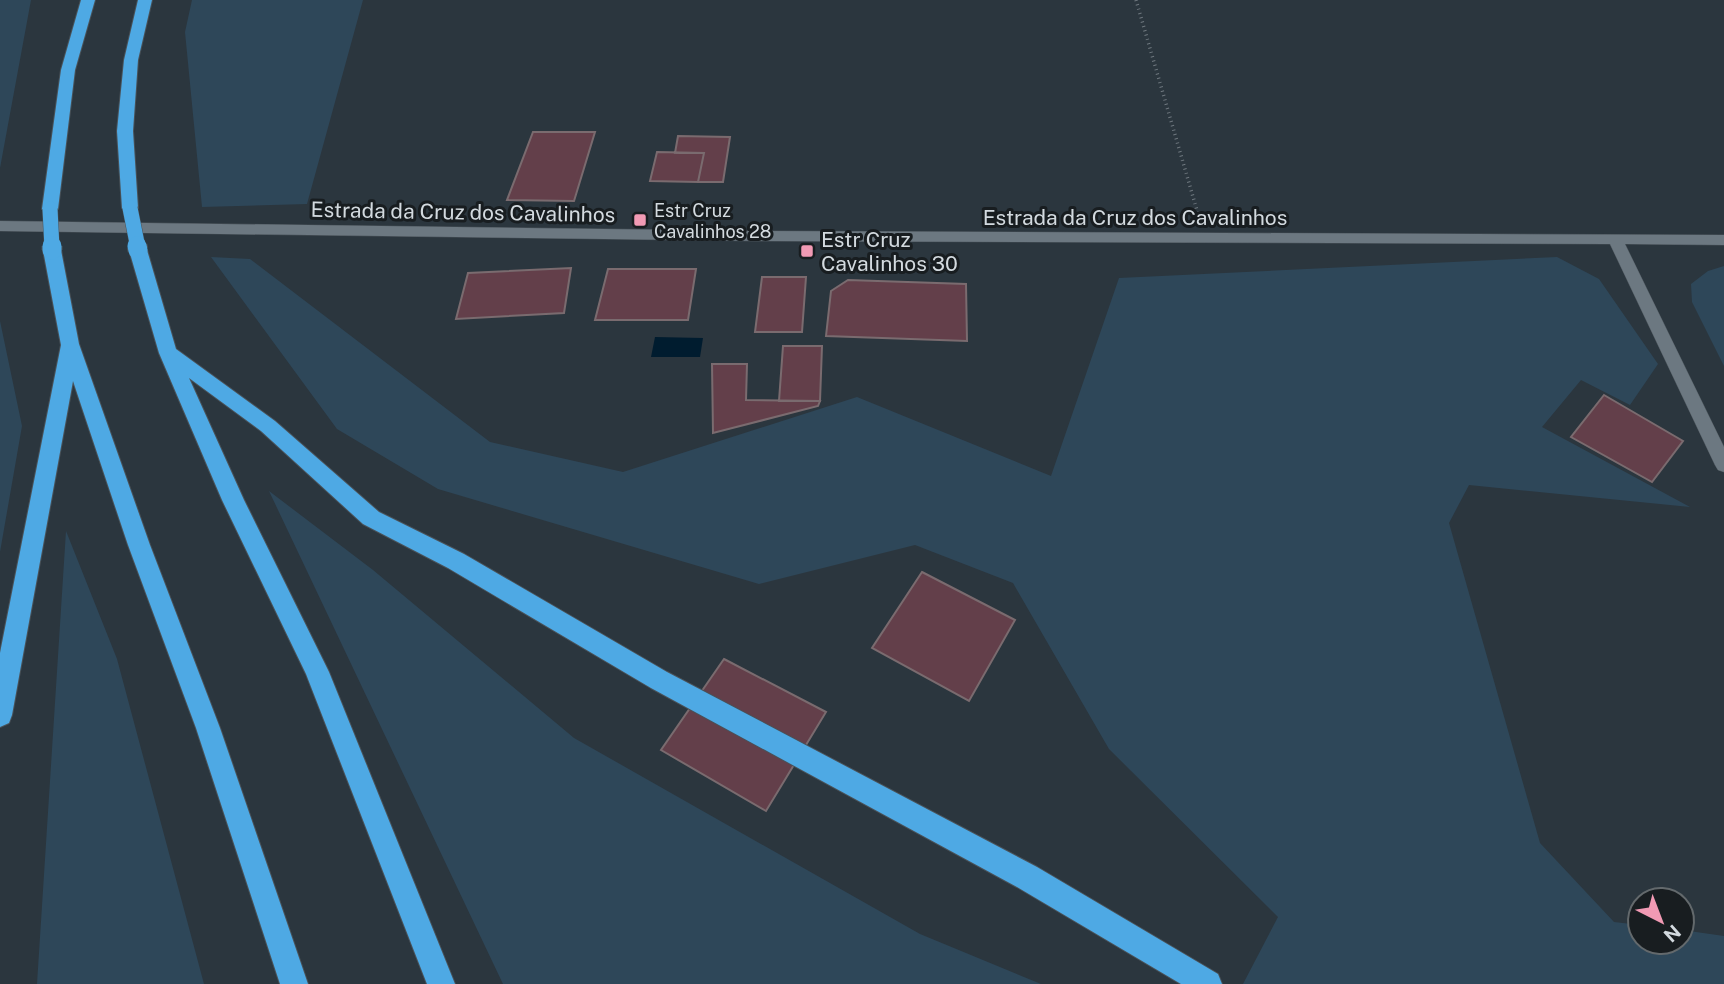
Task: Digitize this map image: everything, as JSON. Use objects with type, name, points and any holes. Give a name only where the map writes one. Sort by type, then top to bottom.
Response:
[{"type":"highway","points":[[88,0],[68,70],[50,209],[52,250],[70,344],[139,545],[208,728],[293,984]]},
{"type":"highway","points":[[145,0],[131,60],[125,131],[130,208],[138,250],[168,353],[233,500],[317,671],[441,984]]},
{"type":"highway","points":[[0,715],[70,344]]},
{"type":"highway","points":[[168,353],[268,426],[370,518],[456,561],[659,680],[1027,877],[1208,984]]},
{"type":"street","name":"Estrada da Cruz dos Cavalinhos","points":[[0,226],[703,236],[1724,240]]},
{"type":"street","points":[[1615,239],[1724,465]]},
{"type":"path","points":[[1136,0],[1205,238]]},
{"type":"shaded area","points":[[0,0],[31,0],[0,168]]},
{"type":"shaded area","points":[[192,0],[363,0],[307,204],[202,207],[185,32]]},
{"type":"shaded area","points":[[211,257],[250,259],[490,442],[623,472],[857,397],[1051,476],[1119,278],[1557,257],[1599,279],[1658,364],[1630,405],[1581,380],[1542,427],[1690,507],[1469,485],[1449,523],[1540,843],[1614,922],[1626,923],[1626,956],[1696,956],[1696,932],[1724,936],[1724,984],[1243,984],[1278,917],[1109,749],[1013,583],[915,545],[759,584],[438,489],[337,429]]},
{"type":"shaded area","points":[[1724,266],[1724,366],[1692,302],[1691,284],[1708,271]]},
{"type":"shaded area","points":[[0,321],[22,426],[0,552]]},
{"type":"shaded area","points":[[655,337],[703,338],[700,357],[651,357]]},
{"type":"shaded area","points":[[269,491],[373,570],[574,738],[920,934],[1041,984],[503,984]]},
{"type":"shaded area","points":[[66,531],[117,659],[204,984],[37,984]]},
{"type":"building","points":[[533,132],[595,132],[574,201],[507,200]]},
{"type":"building","points":[[678,136],[730,137],[723,182],[698,182],[704,153],[675,153]]},
{"type":"building","points":[[657,152],[704,153],[698,182],[650,181]]},
{"type":"building","points":[[571,268],[564,313],[456,319],[468,273]]},
{"type":"building","points":[[608,269],[696,269],[688,320],[595,320]]},
{"type":"building","points":[[762,277],[806,277],[802,332],[755,332]]},
{"type":"building","points":[[848,280],[966,284],[967,341],[826,336],[831,291]]},
{"type":"building","points":[[783,346],[822,346],[820,401],[779,401]]},
{"type":"building","points":[[712,364],[747,364],[746,400],[820,401],[818,406],[713,433]]},
{"type":"building","points":[[1604,395],[1683,441],[1652,482],[1571,437]]},
{"type":"building","points":[[922,572],[1015,620],[969,701],[872,648]]},
{"type":"building","points":[[724,659],[826,712],[766,811],[661,750]]},
{"type":"place","name":"Estr Cruz Cavalinhos 28","points":[[640,220]]},
{"type":"place","name":"Estr Cruz Cavalinhos 30","points":[[807,251]]}]
